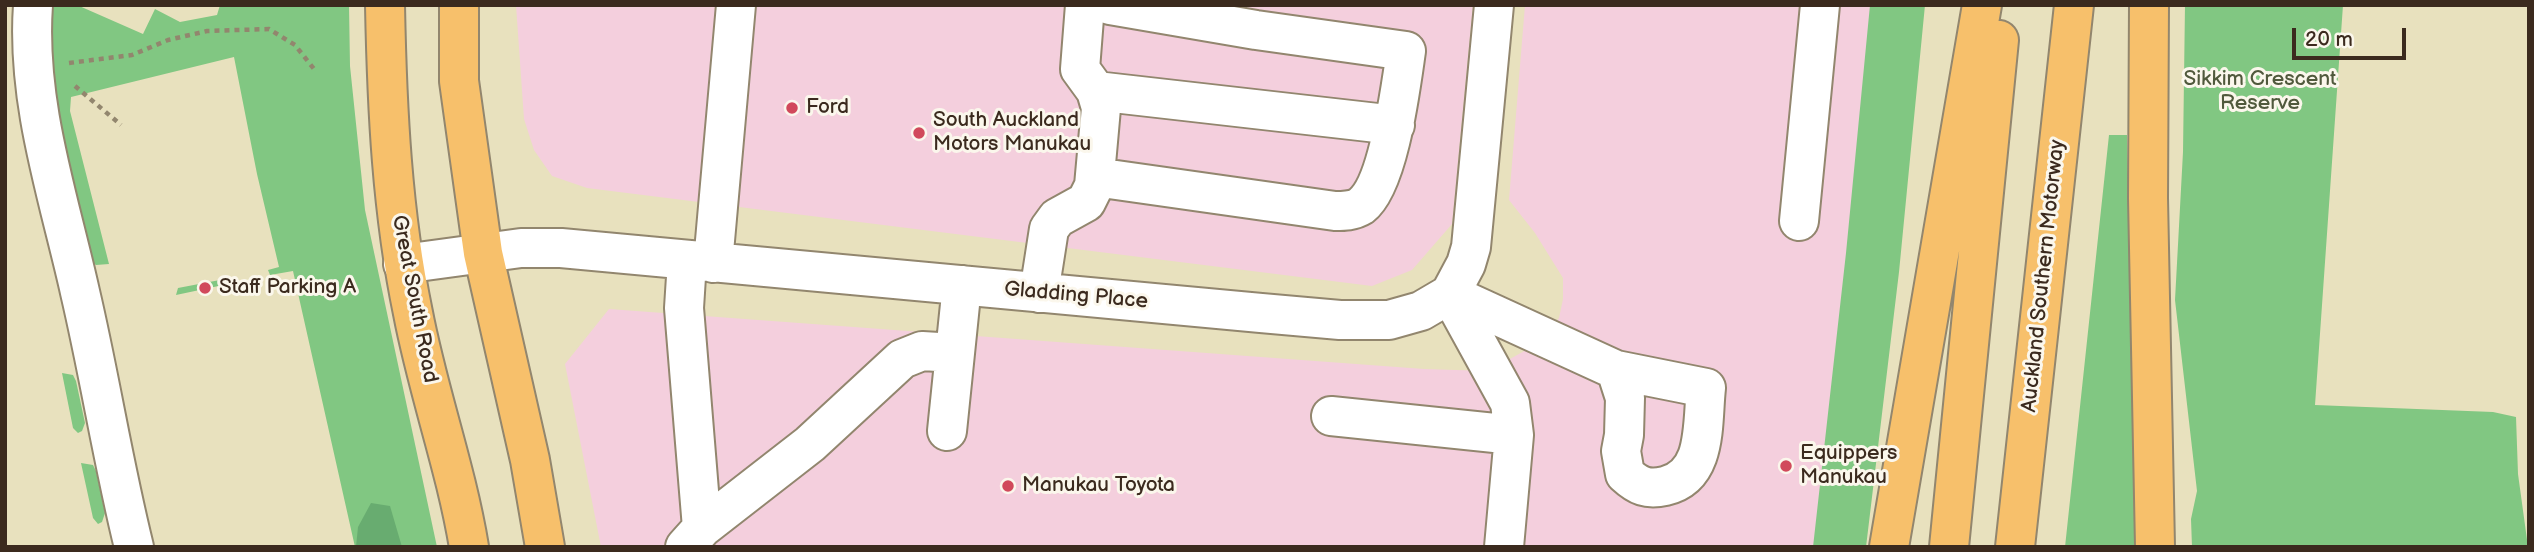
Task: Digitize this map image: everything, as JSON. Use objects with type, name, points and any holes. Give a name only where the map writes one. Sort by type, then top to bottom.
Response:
[{"type":"main road","name":"Great South Road","points":[[385,5],[388,126],[403,264],[413,317],[469,547]]},
{"type":"main road","points":[[459,5],[459,82],[483,253],[530,460],[545,547]]},
{"type":"main road","points":[[1889,547],[1982,5]]},
{"type":"main road","points":[[1949,547],[2003,5]]},
{"type":"main road","name":"Auckland Southern Motorway","points":[[2015,547],[2074,5]]},
{"type":"main road","points":[[2149,5],[2148,198],[2155,547]]},
{"type":"street","points":[[33,5],[32,66],[36,106],[81,296],[134,547]]},
{"type":"street","points":[[693,537],[684,307],[700,262],[736,5]]},
{"type":"street","points":[[1039,293],[1049,229],[1057,218],[1086,202],[1094,186],[1101,108],[1096,91],[1080,69],[1085,5]]},
{"type":"street","points":[[1095,177],[1335,211],[1353,210],[1363,205],[1375,188],[1395,125],[1406,51],[1256,30],[1110,5]]},
{"type":"street","points":[[1450,294],[1466,264],[1473,236],[1494,5]]},
{"type":"street","points":[[1799,221],[1820,5]]},
{"type":"street","points":[[1096,91],[1395,125]]},
{"type":"street","name":"Gladding Place","points":[[403,264],[521,248],[561,248],[1340,320],[1389,320],[1421,311],[1450,294]]},
{"type":"street","points":[[947,431],[962,285]]},
{"type":"street","points":[[1450,294],[1616,370]]},
{"type":"street","points":[[1450,294],[1510,403],[1514,435],[1504,547]]},
{"type":"street","points":[[693,537],[810,444],[902,359],[922,352],[955,353]]},
{"type":"street","points":[[1331,416],[1514,435]]},
{"type":"path","points":[[68,63],[132,55],[168,40],[207,31],[269,29],[295,45],[314,69]]},
{"type":"path","points":[[72,83],[121,125]]},
{"type":"shaded area","points":[[516,5],[1473,5],[1452,224],[1412,270],[1372,286],[587,188],[552,176],[534,150],[524,119]]},
{"type":"shaded area","points":[[1525,5],[1901,5],[1836,547],[601,547],[565,364],[609,309],[1424,369],[1488,371],[1528,349],[1547,335],[1559,318],[1563,278],[1535,233],[1509,200]]},
{"type":"green space","points":[[53,5],[77,5],[143,34],[155,9],[180,22],[217,15],[220,5],[349,5],[350,66],[365,210],[437,547],[355,547],[293,271],[270,275],[268,270],[279,267],[234,57],[71,97],[70,111],[109,264],[96,265],[90,261],[62,139],[49,53]]},
{"type":"green space","points":[[1870,5],[1925,5],[1899,272],[1866,547],[1813,547],[1846,253]]},
{"type":"green space","name":"Sikkim Crescent Reserve","points":[[2185,5],[2343,5],[2315,405],[2493,412],[2516,417],[2518,474],[2528,547],[2192,547],[2191,519],[2197,491],[2175,300],[2183,152]]},
{"type":"green space","points":[[2109,135],[2127,135],[2133,393],[2142,547],[2065,547]]},
{"type":"green space","points":[[229,280],[228,284],[176,295],[178,288]]},
{"type":"green space","points":[[62,373],[73,375],[76,381],[85,423],[82,431],[78,433],[73,428]]},
{"type":"green space","points":[[81,463],[93,465],[96,471],[105,513],[102,522],[98,524],[93,518]]},
{"type":"green space","points":[[371,503],[390,506],[402,547],[356,547],[358,527]]},
{"type":"place","name":"Ford","points":[[792,108]]},
{"type":"place","name":"South Auckland Motors Manukau","points":[[919,133]]},
{"type":"place","name":"Staff Parking A","points":[[205,288]]},
{"type":"place","name":"Equippers Manukau","points":[[1786,466]]},
{"type":"place","name":"Manukau Toyota","points":[[1008,486]]}]
